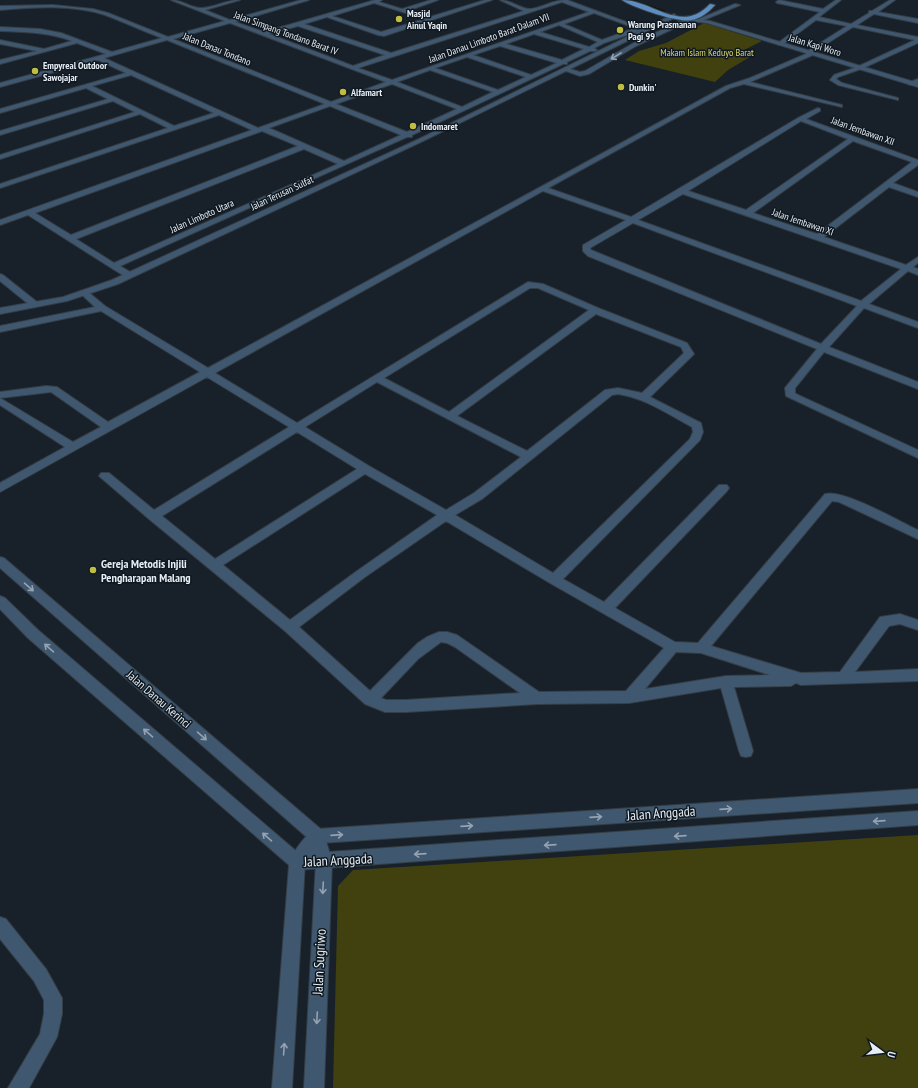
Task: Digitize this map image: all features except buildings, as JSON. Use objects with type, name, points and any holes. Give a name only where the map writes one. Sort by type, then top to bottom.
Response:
[{"type":"main road","name":"Jalan Kapi Woro","points":[[624,0],[674,16],[689,19]]},
{"type":"main road","points":[[698,18],[714,4],[699,8]]},
{"type":"main road","name":"Jalan Kapi Woro","points":[[674,16],[685,12],[698,18]]},
{"type":"street","points":[[15,7],[16,0]]},
{"type":"street","name":"Jalan Simpang Tondano Barat IV","points":[[173,0],[392,82],[477,112]]},
{"type":"street","points":[[200,10],[236,0]]},
{"type":"street","points":[[0,85],[302,0]]},
{"type":"street","points":[[264,34],[380,0]]},
{"type":"street","points":[[402,11],[436,0]]},
{"type":"street","points":[[328,16],[384,34],[490,0]]},
{"type":"street","points":[[502,0],[527,10]]},
{"type":"street","points":[[354,67],[527,10],[562,0],[642,29]]},
{"type":"street","points":[[780,44],[839,0]]},
{"type":"street","points":[[882,1],[891,1]]},
{"type":"street","points":[[0,488],[108,427],[700,102],[728,87],[745,82],[810,53],[871,12],[891,1]]},
{"type":"street","points":[[374,2],[430,19]]},
{"type":"street","points":[[779,2],[823,11]]},
{"type":"street","points":[[698,18],[737,5]]},
{"type":"street","name":"Jalan Danau Tondano","points":[[0,8],[57,6],[92,10],[114,16],[330,105],[421,140]]},
{"type":"street","name":"Jalan Danau Limboto Barat Dalam VII","points":[[0,223],[392,82],[593,12]]},
{"type":"street","points":[[871,12],[918,21]]},
{"type":"street","points":[[564,66],[602,42],[642,29],[674,16]]},
{"type":"street","name":"Jalan Kapi Woro","points":[[689,19],[698,18],[918,85]]},
{"type":"street","points":[[814,18],[852,25],[917,41]]},
{"type":"street","points":[[501,44],[564,66],[580,74],[587,73],[634,45],[689,19]]},
{"type":"street","points":[[558,23],[602,42]]},
{"type":"street","points":[[298,24],[390,55]]},
{"type":"street","points":[[0,29],[46,32],[61,35],[111,54]]},
{"type":"street","points":[[564,66],[573,65],[601,52],[642,29]]},
{"type":"street","points":[[534,32],[601,52]]},
{"type":"street","points":[[0,62],[79,41]]},
{"type":"street","points":[[896,99],[840,84],[833,80],[836,76],[859,68],[917,41]]},
{"type":"street","points":[[0,42],[43,51]]},
{"type":"street","points":[[621,42],[634,45]]},
{"type":"street","points":[[466,56],[532,77]]},
{"type":"street","points":[[99,58],[219,113],[304,146],[344,164]]},
{"type":"street","name":"Jalan Limboto Utara","points":[[114,266],[344,164],[544,71],[564,66]]},
{"type":"street","name":"Jalan Terusan Sulfat","points":[[0,311],[84,293],[129,275],[421,140],[555,74],[564,66]]},
{"type":"street","points":[[431,69],[498,92]]},
{"type":"street","points":[[544,71],[555,74]]},
{"type":"street","points":[[0,111],[132,73]]},
{"type":"street","points":[[910,83],[918,81]]},
{"type":"street","points":[[745,82],[840,106]]},
{"type":"street","points":[[87,86],[172,128]]},
{"type":"street","points":[[0,134],[114,99]]},
{"type":"street","points":[[818,110],[800,119],[682,192],[586,247],[587,251],[591,254],[918,386]]},
{"type":"street","points":[[0,157],[141,112]]},
{"type":"street","points":[[0,186],[219,113]]},
{"type":"street","name":"Jalan Jembawan XII","points":[[800,119],[918,162]]},
{"type":"street","points":[[747,213],[853,138]]},
{"type":"street","points":[[71,238],[304,146]]},
{"type":"street","points":[[817,238],[918,162]]},
{"type":"street","points":[[888,184],[918,195]]},
{"type":"street","points":[[543,189],[632,220],[918,325]]},
{"type":"street","name":"Jalan Jembawan XI","points":[[682,192],[918,272]]},
{"type":"street","points":[[260,201],[276,208]]},
{"type":"street","points":[[30,213],[129,275]]},
{"type":"street","points":[[918,259],[862,305],[835,336],[823,347],[790,388],[790,394],[794,397],[918,454]]},
{"type":"street","points":[[0,277],[34,304]]},
{"type":"street","points":[[153,516],[528,285],[540,286],[595,310],[684,345],[689,354],[644,397]]},
{"type":"street","points":[[84,293],[102,308],[207,374],[364,469],[446,515],[554,580],[673,647],[701,648],[801,679]]},
{"type":"street","points":[[0,329],[102,308]]},
{"type":"street","points":[[450,416],[595,310]]},
{"type":"street","points":[[378,378],[528,456]]},
{"type":"street","points":[[0,395],[46,388],[53,389],[108,427]]},
{"type":"street","points":[[290,628],[361,574],[446,515],[478,496],[609,392],[618,390],[644,397],[697,425],[698,432],[695,440],[554,580]]},
{"type":"street","points":[[0,401],[73,447]]},
{"type":"street","points":[[214,565],[364,469]]},
{"type":"street","points":[[105,476],[290,628],[370,700],[385,706],[537,698],[629,696],[726,682],[918,675]]},
{"type":"street","points":[[606,609],[723,488]]},
{"type":"street","points":[[701,648],[829,497],[841,498],[918,535]]},
{"type":"street","name":"Jalan Danau Kerinci","points":[[0,561],[317,836]]},
{"type":"street","points":[[0,601],[33,634],[297,862],[282,1088]]},
{"type":"street","points":[[843,678],[885,621],[900,619],[918,625]]},
{"type":"street","points":[[370,700],[427,643],[439,637],[449,637],[460,643],[537,698]]},
{"type":"street","points":[[629,696],[673,647]]},
{"type":"street","points":[[726,682],[746,751]]},
{"type":"street","name":"Jalan Anggada","points":[[297,862],[317,836],[918,796]]},
{"type":"street","name":"Jalan Anggada","points":[[297,862],[918,818]]},
{"type":"street","name":"Jalan Sugriwo","points":[[314,1088],[324,861],[317,836]]},
{"type":"street","points":[[0,925],[40,975],[53,998],[53,1014],[48,1037],[18,1088]]},
{"type":"green space","name":"Makam Islam Keduyo Barat","points":[[704,23],[762,41],[744,50],[755,54],[728,70],[715,82],[625,60],[639,51],[666,43]]},
{"type":"green space","points":[[918,835],[918,1088],[333,1088],[338,886],[353,870]]},
{"type":"waterway","points":[[632,0],[665,11]]},
{"type":"place","name":"Masjid Ainul Yaqin","points":[[399,19]]},
{"type":"place","name":"Warung Prasmanan Pagi 99","points":[[620,30]]},
{"type":"place","name":"Empyreal Outdoor Sawojajar","points":[[35,71]]},
{"type":"place","name":"Dunkin'","points":[[621,87]]},
{"type":"place","name":"Alfamart","points":[[343,92]]},
{"type":"place","name":"Indomaret","points":[[413,126]]},
{"type":"place","name":"Gereja Metodis Injili Pengharapan Malang","points":[[93,570]]}]
